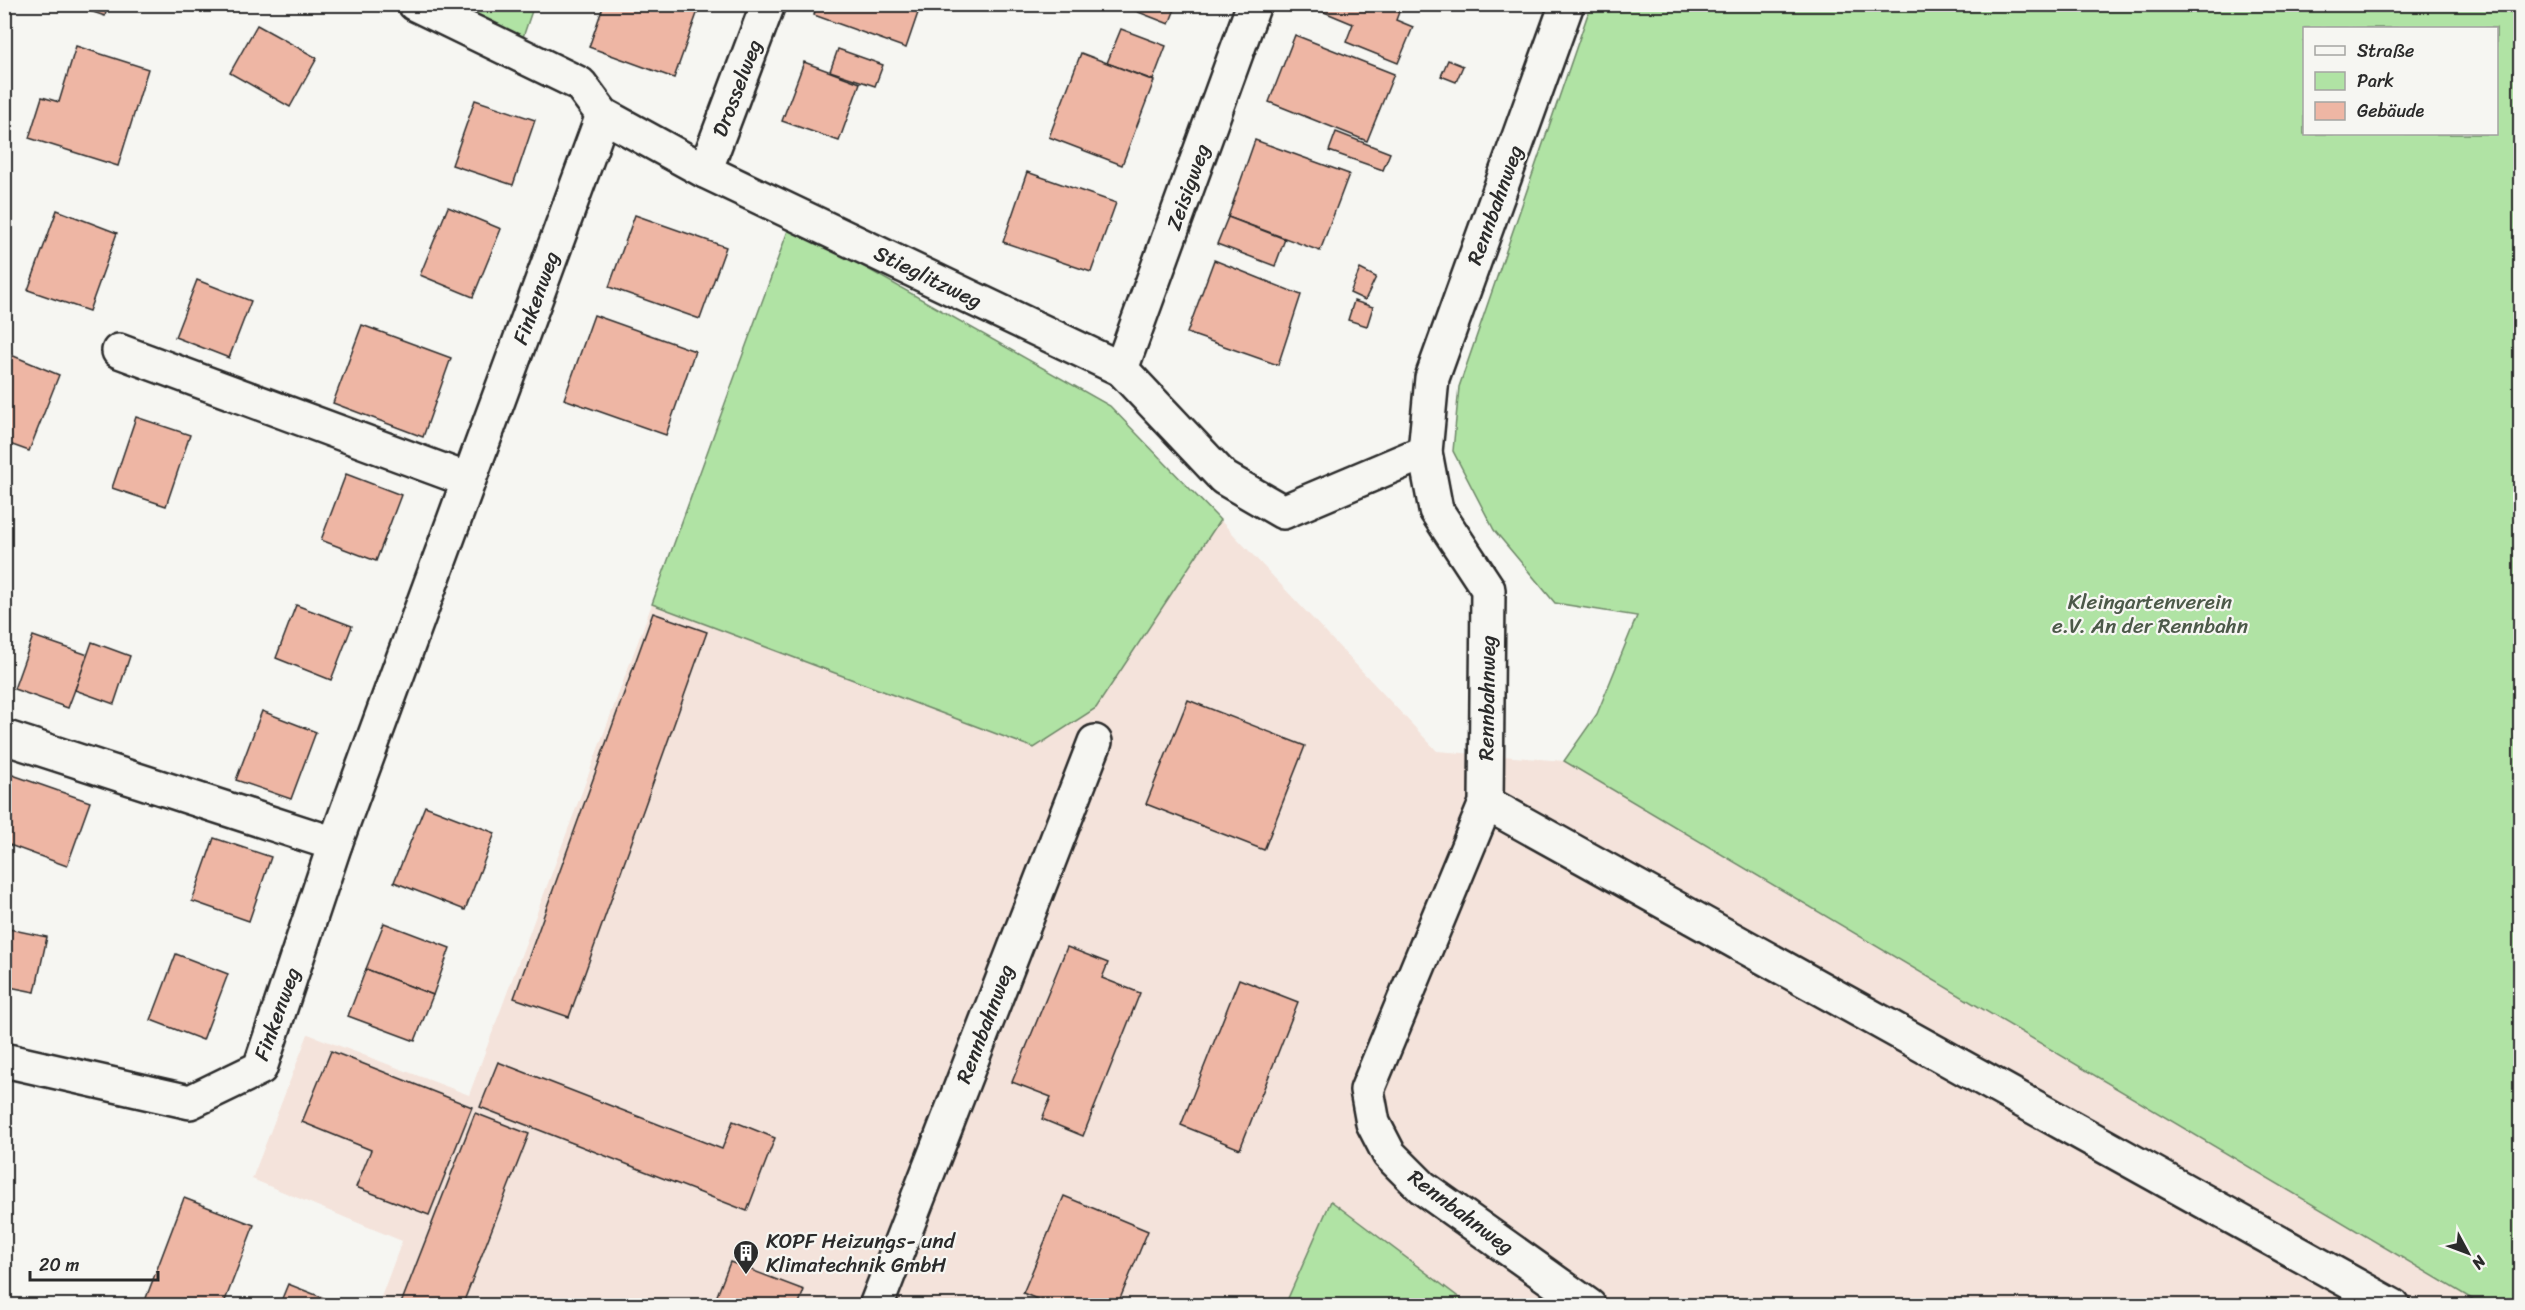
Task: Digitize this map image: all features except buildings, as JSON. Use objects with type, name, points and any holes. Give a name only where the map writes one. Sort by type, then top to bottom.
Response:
[{"type":"street","name":"Stieglitzweg","points":[[415,4],[580,84],[603,116],[705,171],[1121,369],[1224,478],[1283,512],[1425,452]]},
{"type":"street","name":"Drosselweg","points":[[705,171],[768,4]]},
{"type":"street","name":"Zeisigweg","points":[[1121,369],[1254,4]]},
{"type":"street","name":"Rennbahnweg","points":[[1567,4],[1432,378],[1425,452],[1436,510],[1488,589],[1486,803],[1367,1090],[1373,1122],[1389,1154],[1422,1187],[1589,1305]]},
{"type":"street","name":"Finkenweg","points":[[4,1060],[190,1102],[260,1068],[335,844],[603,116]]},
{"type":"street","points":[[119,351],[468,480]]},
{"type":"street","points":[[4,737],[335,844]]},
{"type":"street","name":"Rennbahnweg","points":[[876,1305],[1095,742]]},
{"type":"street","points":[[1486,803],[2393,1305]]},
{"type":"shaded area","points":[[1220,520],[1437,751],[1564,761],[2482,1305],[1469,1305],[1331,1201],[1285,1305],[378,1305],[402,1241],[252,1179],[308,1034],[469,1095],[652,604],[1034,748],[1096,708]]},
{"type":"green space","points":[[443,5],[534,5],[521,43]]},
{"type":"green space","name":"Kleingartenverein e.V. An der Rennbahn","points":[[1591,5],[2520,5],[2520,1305],[2482,1305],[1564,761],[1597,714],[1637,616],[1555,603],[1494,530],[1453,451],[1459,387]]},
{"type":"green space","points":[[790,225],[1110,406],[1220,520],[1096,708],[1034,748],[652,604]]},
{"type":"green space","points":[[1331,1201],[1469,1305],[1285,1305]]},
{"type":"place","name":"KOPF Heizungs- und Klimatechnik GmbH","points":[[746,1276]]}]
